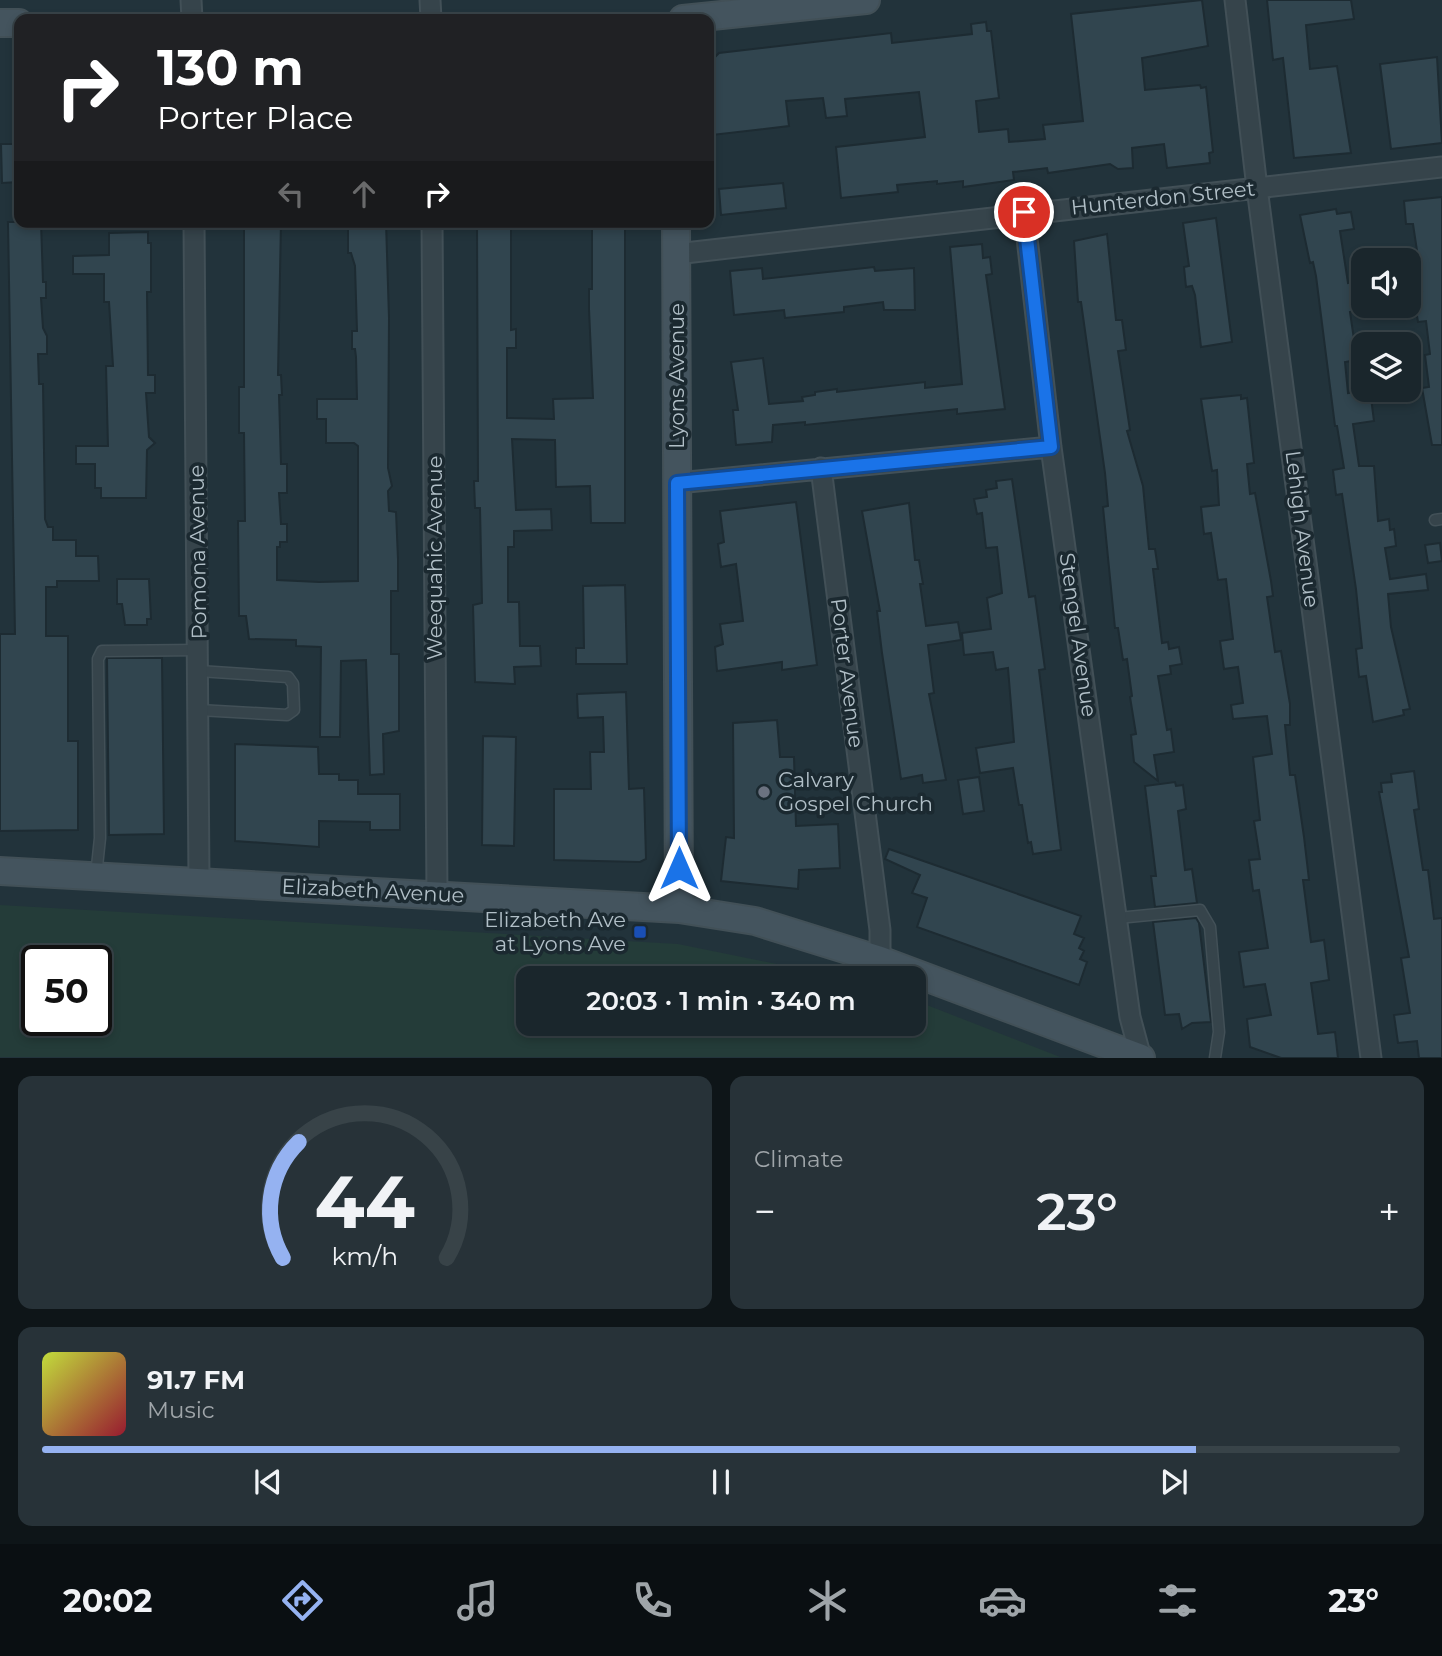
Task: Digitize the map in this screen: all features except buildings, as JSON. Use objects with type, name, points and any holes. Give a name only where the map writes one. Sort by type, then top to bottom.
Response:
[{"type":"main road","points":[[714,16],[866,0]]},
{"type":"main road","name":"Lyons Avenue","points":[[676,228],[679,909]]},
{"type":"main road","name":"Elizabeth Avenue","points":[[0,871],[679,909],[755,921],[880,961],[1141,1058]]},
{"type":"street","name":"Lehigh Avenue","points":[[1235,0],[1257,188],[1371,1058]]},
{"type":"street","name":"Hunterdon Street","points":[[676,254],[1024,212],[1442,167]]},
{"type":"street","name":"Stengel Avenue","points":[[1024,212],[1051,447],[1130,1017],[1141,1058]]},
{"type":"street","name":"Pomona Avenue","points":[[194,228],[199,881]]},
{"type":"street","name":"Weequahic Avenue","points":[[432,228],[437,894]]},
{"type":"street","points":[[677,483],[1051,447]]},
{"type":"street","name":"Porter Avenue","points":[[821,468],[880,930],[880,961]]},
{"type":"lane","points":[[96,877],[100,838],[98,659],[102,651],[199,650]]},
{"type":"lane","points":[[199,671],[288,677],[293,684],[294,697],[294,709],[287,715],[199,710]]},
{"type":"lane","points":[[1118,918],[1200,910],[1210,927],[1219,1032],[1215,1058]]},
{"type":"green space","points":[[0,905],[678,944],[786,966],[516,966],[516,1036],[926,1036],[926,1005],[1060,1057],[0,1057]]},
{"type":"place","name":"Calvary Gospel Church","points":[[764,792]]},
{"type":"place","name":"Elizabeth Ave at Lyons Ave","points":[[640,932]]},
{"type":"route","points":[[679,868],[677,483],[1051,447],[1024,212]]}]
